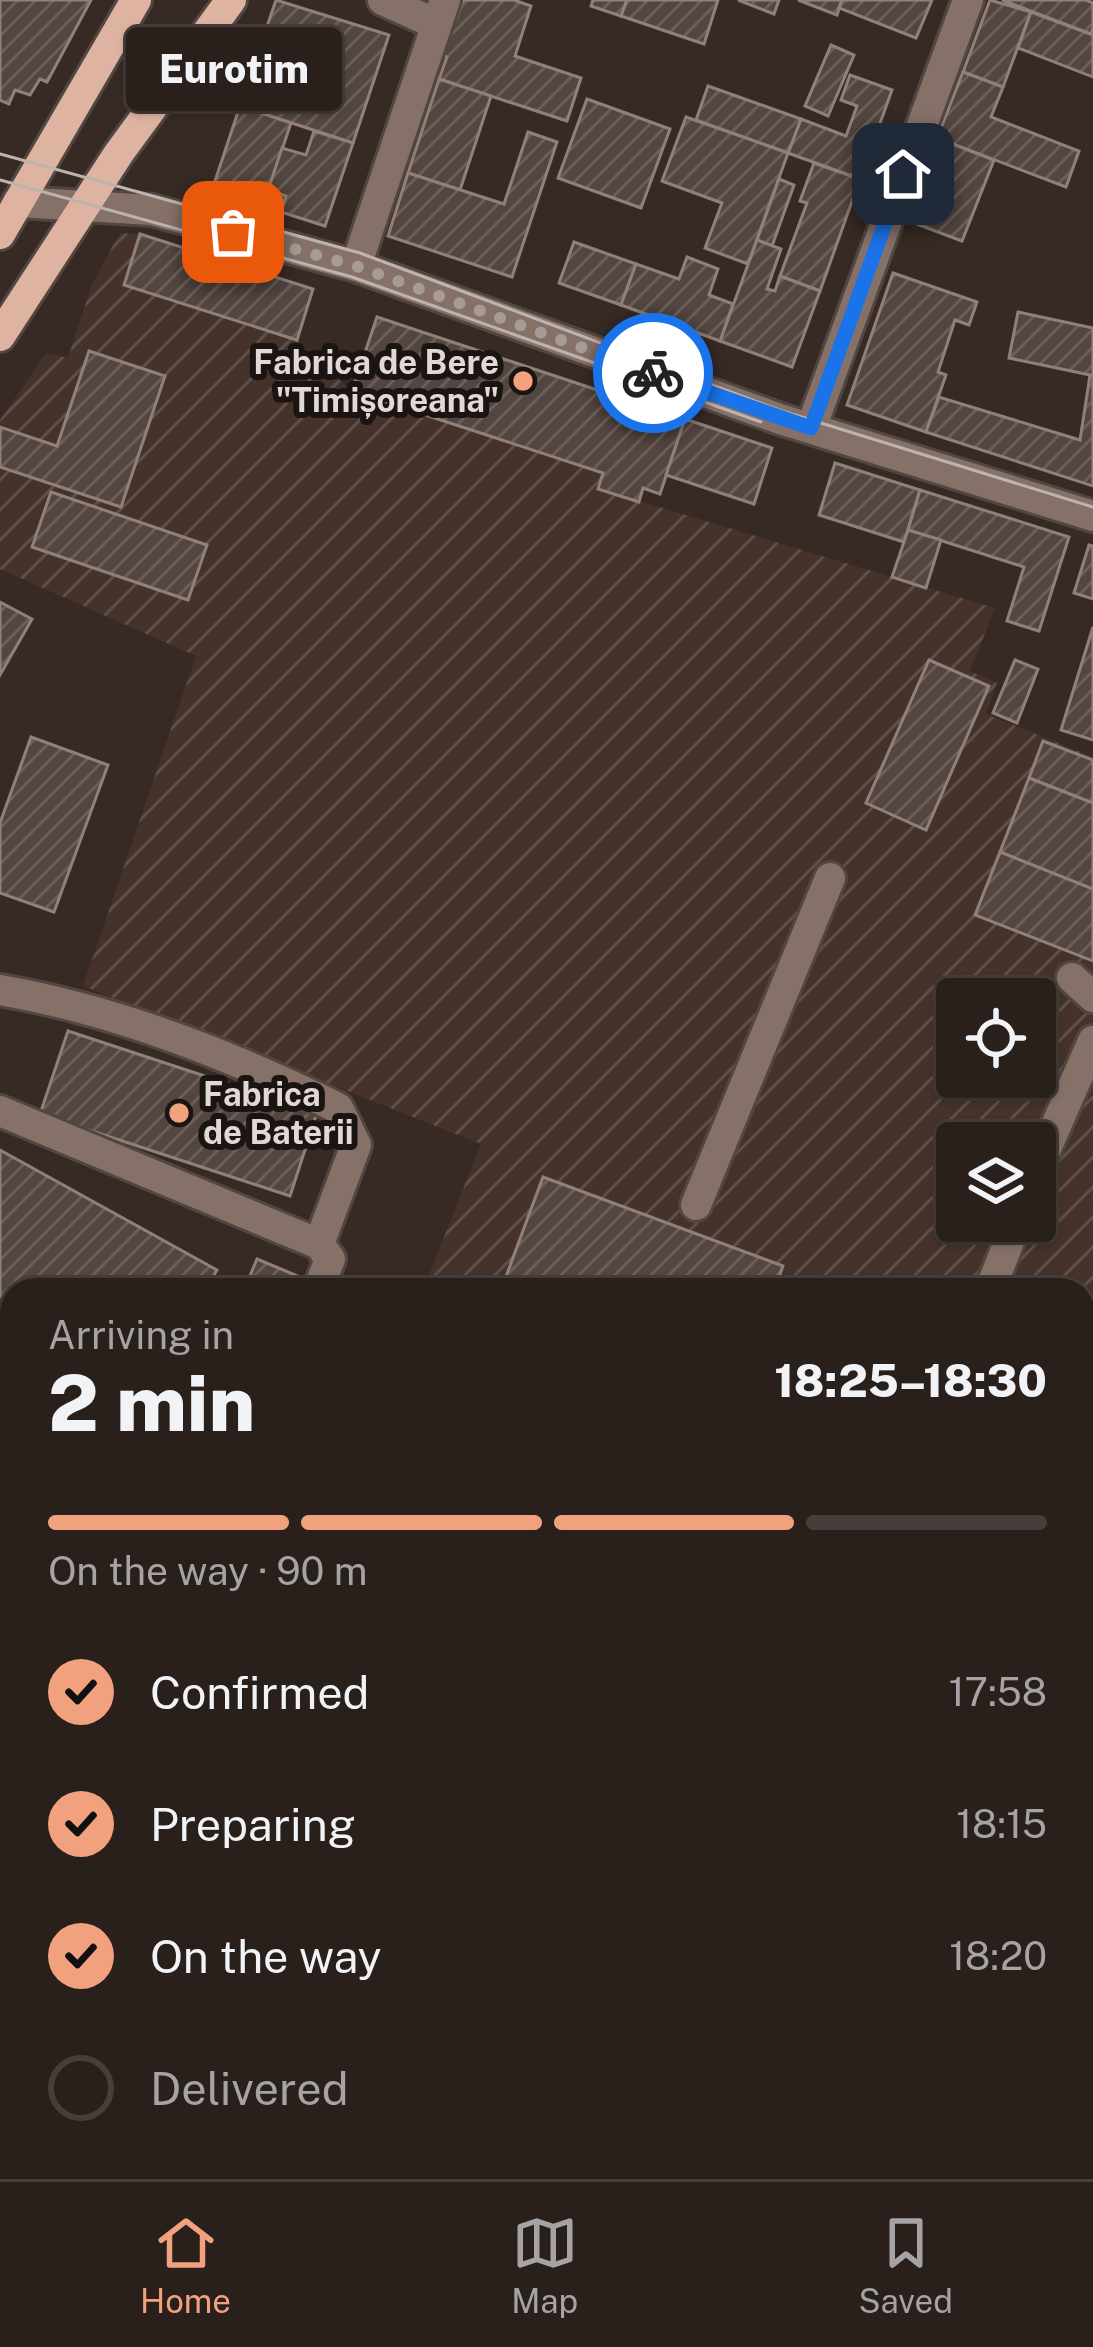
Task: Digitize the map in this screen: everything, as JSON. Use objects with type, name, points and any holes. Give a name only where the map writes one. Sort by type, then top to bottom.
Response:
[{"type":"main road","points":[[0,234],[136,0]]},
{"type":"main road","points":[[0,336],[224,3]]},
{"type":"street","points":[[356,266],[440,12],[383,0]]},
{"type":"street","points":[[811,428],[968,0]]},
{"type":"street","points":[[18,202],[152,209],[356,266],[811,428],[1093,516]]},
{"type":"street","points":[[696,1205],[830,878]]},
{"type":"street","points":[[1093,974],[1072,978],[1093,998]]},
{"type":"street","points":[[0,990],[116,1020],[245,1066],[338,1108],[356,1145],[319,1244]]},
{"type":"street","points":[[1056,1126],[1093,1041]]},
{"type":"street","points":[[0,1111],[319,1244],[330,1258],[322,1278]]},
{"type":"street","points":[[995,1278],[1009,1242]]},
{"type":"shaded area","points":[[120,233],[140,234],[313,289],[297,340],[352,391],[603,473],[599,489],[995,608],[970,671],[997,683],[986,714],[1093,757],[1093,1278],[428,1278],[481,1144],[83,986],[196,656],[0,569],[0,420],[46,353],[68,358],[92,284]]},
{"type":"building","points":[[0,0],[91,0],[47,82],[40,79],[30,95],[15,90],[9,104],[0,100]]},
{"type":"building","points":[[276,0],[389,35],[353,143],[240,106]]},
{"type":"building","points":[[463,0],[514,0],[531,6],[515,56],[581,78],[567,121],[439,79],[447,57],[435,54],[446,17],[456,20]]},
{"type":"building","points":[[593,0],[627,0],[621,16],[591,6]]},
{"type":"building","points":[[627,0],[718,0],[704,44],[621,16]]},
{"type":"building","points":[[738,0],[779,0],[774,14]]},
{"type":"building","points":[[798,0],[842,0],[837,15]]},
{"type":"building","points":[[842,0],[932,0],[916,38],[839,8]]},
{"type":"building","points":[[990,0],[1031,12],[1003,87],[963,72]]},
{"type":"building","points":[[1002,0],[1086,0],[1093,3],[1091,34]]},
{"type":"building","points":[[1031,12],[1093,35],[1093,77],[1018,48]]},
{"type":"building","points":[[831,45],[854,55],[828,116],[805,106]]},
{"type":"building","points":[[963,72],[1003,87],[991,117],[1079,151],[1066,187],[937,138]]},
{"type":"building","points":[[850,75],[892,90],[860,179],[788,153],[801,119],[846,136],[857,106],[841,100]]},
{"type":"building","points":[[439,79],[491,96],[460,190],[408,173]]},
{"type":"building","points":[[708,86],[801,119],[788,153],[696,120]]},
{"type":"building","points":[[587,99],[670,129],[641,208],[558,178]]},
{"type":"building","points":[[240,106],[291,123],[263,206],[212,190]]},
{"type":"building","points":[[686,117],[788,153],[748,264],[705,248],[722,203],[662,181]]},
{"type":"building","points":[[314,131],[353,143],[325,226],[281,212],[286,196],[268,190],[282,148],[306,155]]},
{"type":"building","points":[[528,132],[557,142],[512,277],[388,236],[408,173],[504,204]]},
{"type":"building","points":[[937,138],[994,160],[962,241],[906,220]]},
{"type":"building","points":[[814,163],[860,179],[820,291],[780,276],[807,203],[800,201]]},
{"type":"building","points":[[779,179],[794,185],[772,246],[757,240]]},
{"type":"building","points":[[140,234],[313,289],[297,340],[124,285]]},
{"type":"building","points":[[757,240],[781,249],[767,289],[775,291],[780,276],[820,291],[792,367],[720,341]]},
{"type":"building","points":[[574,242],[636,264],[621,305],[559,283]]},
{"type":"building","points":[[687,257],[718,269],[709,295],[733,304],[720,341],[621,305],[636,264],[679,279]]},
{"type":"building","points":[[893,273],[977,302],[969,325],[955,320],[938,372],[946,375],[926,432],[847,405]]},
{"type":"building","points":[[1018,312],[1093,328],[1093,486],[926,432],[939,397],[1080,440],[1090,375],[1009,358]]},
{"type":"building","points":[[377,317],[685,419],[660,494],[643,488],[639,502],[598,489],[603,473],[352,391]]},
{"type":"building","points":[[89,351],[165,376],[121,507],[0,467],[0,427],[57,446]]},
{"type":"building","points":[[685,419],[772,448],[754,504],[666,475]]},
{"type":"building","points":[[835,463],[920,490],[904,542],[819,515]]},
{"type":"building","points":[[920,490],[1069,537],[1039,631],[1007,621],[1024,567],[908,530]]},
{"type":"building","points":[[51,492],[207,545],[188,600],[32,547]]},
{"type":"building","points":[[908,530],[941,540],[926,588],[892,577]]},
{"type":"building","points":[[1089,545],[1093,546],[1093,599],[1074,593]]},
{"type":"building","points":[[0,602],[32,619],[0,675]]},
{"type":"building","points":[[1093,627],[1093,740],[1061,730]]},
{"type":"building","points":[[929,660],[989,686],[926,830],[866,803]]},
{"type":"building","points":[[1015,660],[1038,669],[1017,723],[993,713]]},
{"type":"building","points":[[31,737],[108,765],[54,912],[0,893],[0,823]]},
{"type":"building","points":[[1043,741],[1093,760],[1093,803],[1029,778]]},
{"type":"building","points":[[1029,778],[1093,803],[1093,889],[1000,852]]},
{"type":"building","points":[[1000,852],[1093,889],[1093,961],[975,915]]},
{"type":"building","name":"Fabrica de Baterii","points":[[68,1031],[317,1113],[290,1196],[40,1114]]},
{"type":"building","points":[[0,1150],[217,1270],[212,1278],[0,1278]]},
{"type":"building","points":[[543,1177],[783,1266],[778,1278],[505,1278]]},
{"type":"building","points":[[257,1259],[302,1278],[249,1278]]},
{"type":"tram line","points":[[0,154],[360,253],[782,411],[1093,507]]},
{"type":"tram line","points":[[0,180],[352,277],[761,422]]},
{"type":"way so far","points":[[233,232],[356,266],[653,373]]},
{"type":"place","name":"Eurotim","points":[[233,232]]},
{"type":"place","name":"Fabrica de Bere \"Timișoreana\"","points":[[523,381]]},
{"type":"place","name":"Fabrica de Baterii","points":[[179,1113]]},
{"type":"route","points":[[653,373],[811,428],[903,174]]}]
